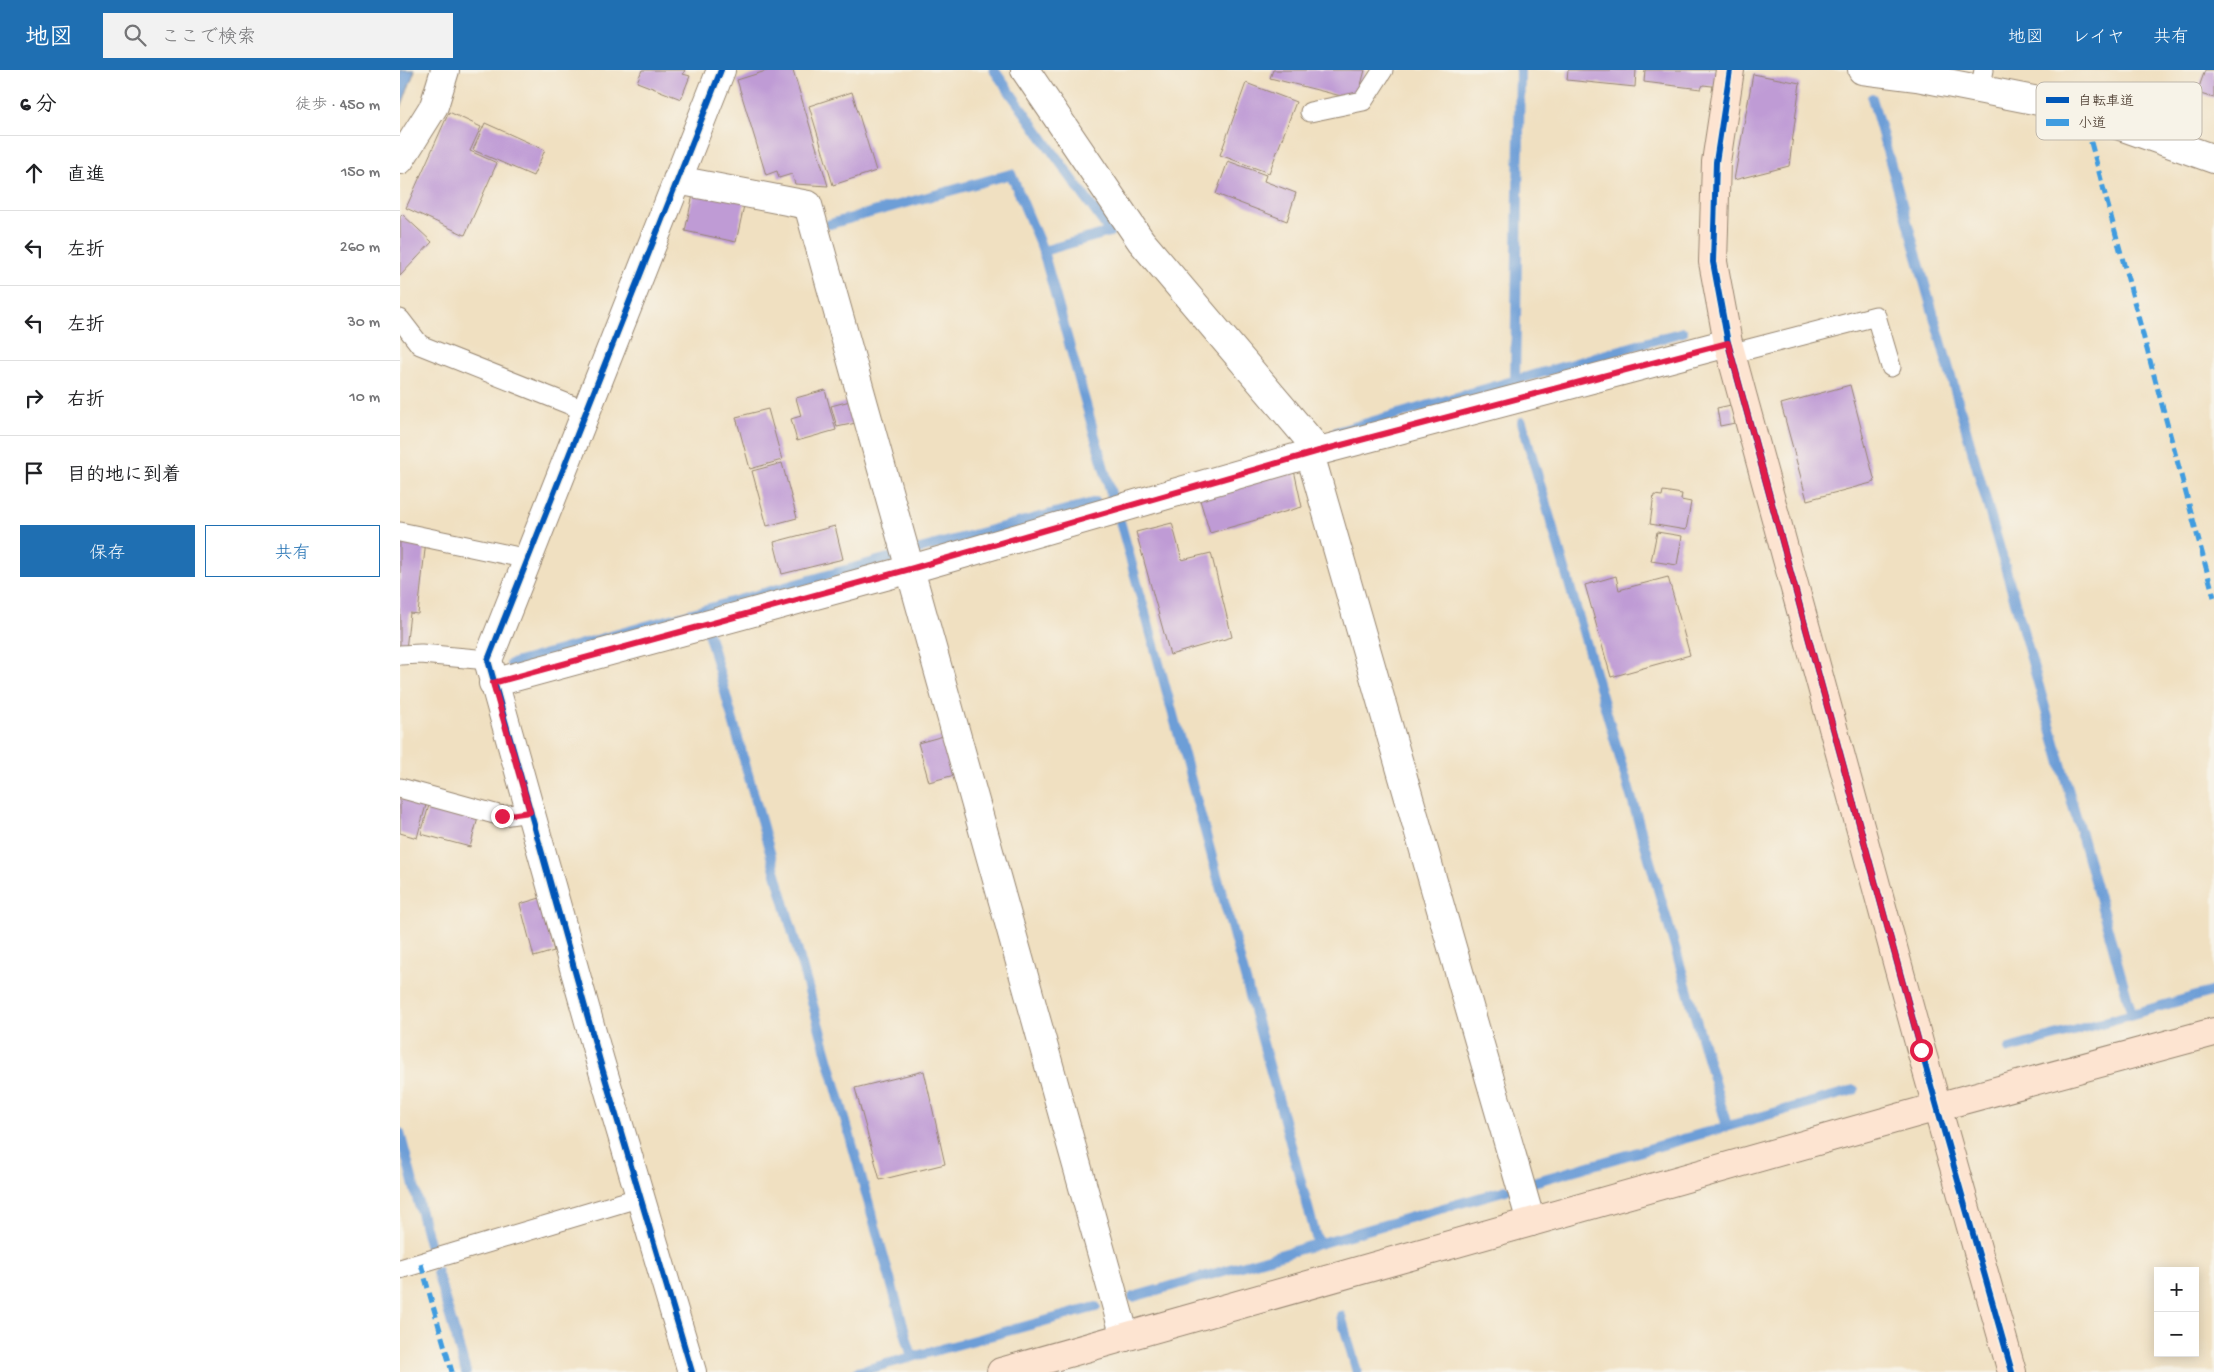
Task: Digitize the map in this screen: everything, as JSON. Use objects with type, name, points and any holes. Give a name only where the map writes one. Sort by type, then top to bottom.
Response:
[{"type":"street","points":[[400,160],[434,106],[445,70]]},
{"type":"street","points":[[692,1372],[490,671],[528,559],[721,70]]},
{"type":"street","points":[[1025,70],[1141,241],[1314,453],[1531,1222]]},
{"type":"street","points":[[1730,70],[1716,162],[1713,262],[1729,348],[1937,1107],[2012,1372]]},
{"type":"street","points":[[1862,70],[1918,73],[1982,80],[2036,97]]},
{"type":"street","points":[[2160,140],[2214,159]]},
{"type":"street","points":[[677,180],[808,205],[1125,1337]]},
{"type":"street","points":[[490,671],[910,569],[1314,453],[1729,348]]},
{"type":"street","points":[[1001,1372],[1937,1107],[2214,1032]]},
{"type":"lane","points":[[1310,112],[1363,101],[1384,70]]},
{"type":"lane","points":[[1729,348],[1876,316],[1891,367]]},
{"type":"lane","points":[[400,319],[420,345],[586,411]]},
{"type":"lane","points":[[400,532],[528,559]]},
{"type":"lane","points":[[400,655],[421,654],[490,671]]},
{"type":"lane","points":[[400,788],[502,816],[530,812]]},
{"type":"lane","points":[[400,1269],[641,1197]]},
{"type":"water","points":[[400,70],[415,70],[400,110]]},
{"type":"building","points":[[642,70],[685,70],[683,74],[690,76],[681,99],[637,82]]},
{"type":"building","points":[[769,70],[793,70],[828,186],[795,184],[792,174],[779,178],[777,171],[766,175],[737,80]]},
{"type":"building","points":[[1273,70],[1365,70],[1357,100],[1270,78]]},
{"type":"building","points":[[1568,70],[1636,70],[1635,87],[1567,80]]},
{"type":"building","points":[[1645,70],[1723,70],[1721,87],[1703,85],[1701,89],[1644,82]]},
{"type":"building","points":[[2205,70],[2214,70],[2214,98],[2202,94],[2201,82]]},
{"type":"building","points":[[1753,74],[1800,83],[1789,166],[1734,180]]},
{"type":"building","points":[[1246,83],[1296,102],[1269,173],[1220,155]]},
{"type":"building","points":[[852,92],[876,171],[833,185],[809,106]]},
{"type":"building","points":[[449,112],[481,127],[470,151],[497,163],[465,235],[406,208]]},
{"type":"building","points":[[485,123],[545,150],[533,176],[473,150]]},
{"type":"building","points":[[1228,161],[1266,175],[1264,181],[1296,193],[1287,221],[1216,194]]},
{"type":"building","points":[[694,190],[745,201],[736,242],[685,231]]},
{"type":"building","points":[[402,214],[432,242],[400,276],[400,216]]},
{"type":"building","points":[[1850,385],[1875,482],[1807,500],[1781,404]]},
{"type":"building","points":[[825,390],[836,430],[797,441],[791,419],[801,416],[796,398]]},
{"type":"building","points":[[850,401],[856,423],[837,427],[831,406]]},
{"type":"building","points":[[1731,405],[1735,423],[1720,426],[1717,408]]},
{"type":"building","points":[[768,409],[782,460],[750,469],[736,417]]},
{"type":"building","points":[[782,463],[797,518],[767,526],[752,471]]},
{"type":"building","points":[[1294,470],[1302,507],[1210,533],[1199,497]]},
{"type":"building","points":[[1663,491],[1682,494],[1681,500],[1691,502],[1686,530],[1650,524],[1654,495],[1662,496]]},
{"type":"building","points":[[1172,523],[1182,560],[1211,553],[1232,637],[1170,655],[1136,532]]},
{"type":"building","points":[[835,526],[843,559],[782,574],[774,542]]},
{"type":"building","points":[[1657,532],[1682,536],[1677,565],[1651,561]]},
{"type":"building","points":[[400,538],[426,540],[418,614],[410,613],[406,650],[400,650]]},
{"type":"building","points":[[1616,576],[1619,590],[1668,577],[1690,655],[1611,677],[1585,585]]},
{"type":"building","points":[[947,735],[958,774],[929,782],[918,743]]},
{"type":"building","points":[[400,798],[426,805],[417,838],[400,833]]},
{"type":"building","points":[[429,805],[478,818],[470,847],[421,834]]},
{"type":"building","points":[[540,898],[554,951],[534,957],[520,904]]},
{"type":"building","points":[[924,1071],[945,1164],[880,1180],[855,1088]]},
{"type":"waterway","points":[[994,70],[1110,232],[1043,251]]},
{"type":"waterway","points":[[1515,379],[1520,70]]},
{"type":"waterway","points":[[1872,98],[2132,1014]]},
{"type":"waterway","points":[[830,224],[1011,174],[1043,251],[1112,497]]},
{"type":"waterway","points":[[1336,432],[1683,332]]},
{"type":"waterway","points":[[1522,422],[1727,1126]]},
{"type":"waterway","points":[[920,549],[1096,502]]},
{"type":"waterway","points":[[1120,521],[1318,1244]]},
{"type":"waterway","points":[[511,664],[892,557]]},
{"type":"waterway","points":[[708,632],[912,1357]]},
{"type":"waterway","points":[[2009,1049],[2214,991]]},
{"type":"waterway","points":[[1530,1183],[1854,1090]]},
{"type":"waterway","points":[[400,1133],[431,1251]]},
{"type":"waterway","points":[[1133,1297],[1506,1190]]},
{"type":"waterway","points":[[437,1272],[466,1372]]},
{"type":"waterway","points":[[857,1372],[1096,1307]]},
{"type":"waterway","points":[[1341,1316],[1357,1372]]},
{"type":"marked path","points":[[2090,140],[2214,597]]},
{"type":"marked path","points":[[421,1264],[452,1372]]},
{"type":"cycle path","points":[[692,1372],[600,1061],[488,660],[721,70]]},
{"type":"cycle path","points":[[1730,70],[1716,162],[1713,262],[1728,343],[1921,1050],[2012,1372]]},
{"type":"route","points":[[502,816],[530,812],[493,683],[910,569],[1319,451],[1728,343],[1740,394],[1921,1050]]}]
